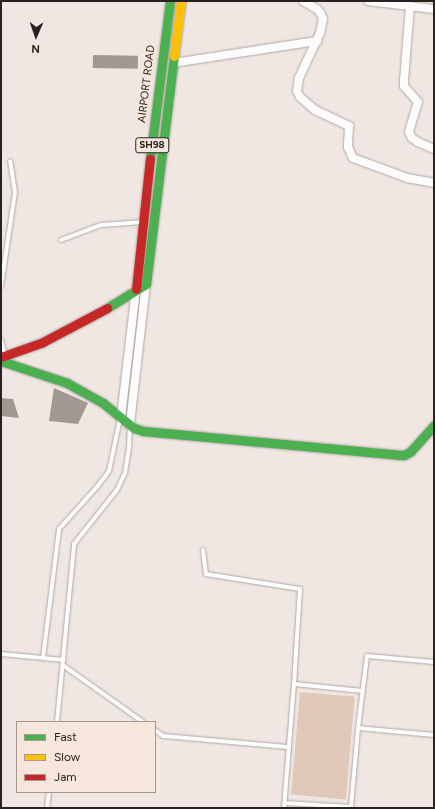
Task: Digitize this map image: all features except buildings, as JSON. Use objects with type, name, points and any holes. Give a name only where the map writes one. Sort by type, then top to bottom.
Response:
[{"type":"main road","name":"AIRPORT ROAD","points":[[136,289],[142,222],[170,1]]},
{"type":"main road","name":"SH98","points":[[146,284],[157,185],[181,1]]},
{"type":"main road","points":[[2,358],[41,343],[146,284]]},
{"type":"main road","points":[[2,358],[67,383],[103,403],[138,430],[144,431],[404,455],[410,452],[434,425]]},
{"type":"street","points":[[303,1],[317,10],[323,19],[323,25],[299,78],[297,91],[300,97],[315,110],[349,126],[348,147],[354,158],[407,178],[434,183]]},
{"type":"street","points":[[368,1],[434,8]]},
{"type":"street","points":[[410,6],[404,80],[408,92],[418,102],[409,132],[412,138],[434,149]]},
{"type":"street","points":[[173,63],[316,41]]},
{"type":"street","points":[[130,424],[146,284]]},
{"type":"street","points":[[121,417],[136,289]]},
{"type":"lane","points":[[1,286],[15,197],[15,183],[10,161]]},
{"type":"lane","points":[[61,240],[109,224],[142,222]]},
{"type":"lane","points":[[1,340],[2,358]]},
{"type":"lane","points":[[43,658],[59,528],[97,487],[109,471],[121,417]]},
{"type":"lane","points":[[57,721],[64,666],[74,544],[117,490],[126,472],[130,449],[130,424]]},
{"type":"lane","points":[[203,550],[206,574],[300,589],[284,808]]},
{"type":"lane","points":[[1,654],[64,660]]},
{"type":"lane","points":[[285,802],[351,807],[358,728],[367,656],[434,662]]},
{"type":"lane","points":[[64,666],[142,721]]},
{"type":"lane","points":[[294,684],[363,692]]},
{"type":"lane","points":[[358,728],[434,735]]},
{"type":"lane","points":[[156,731],[163,736],[289,747]]},
{"type":"lane","points":[[47,808],[49,793]]},
{"type":"shaded area","points":[[300,692],[355,697],[346,799],[291,795]]},
{"type":"traffic: fast","points":[[150,159],[170,1]]},
{"type":"traffic: fast","points":[[107,308],[146,284],[174,56]]},
{"type":"traffic: fast","points":[[1,361],[67,383],[103,403],[134,428],[143,431],[404,455],[410,452],[434,425]]},
{"type":"traffic: slow","points":[[174,56],[181,1]]},
{"type":"traffic: jam","points":[[136,289],[150,159]]},
{"type":"traffic: jam","points":[[1,357],[41,343],[107,308]]}]
